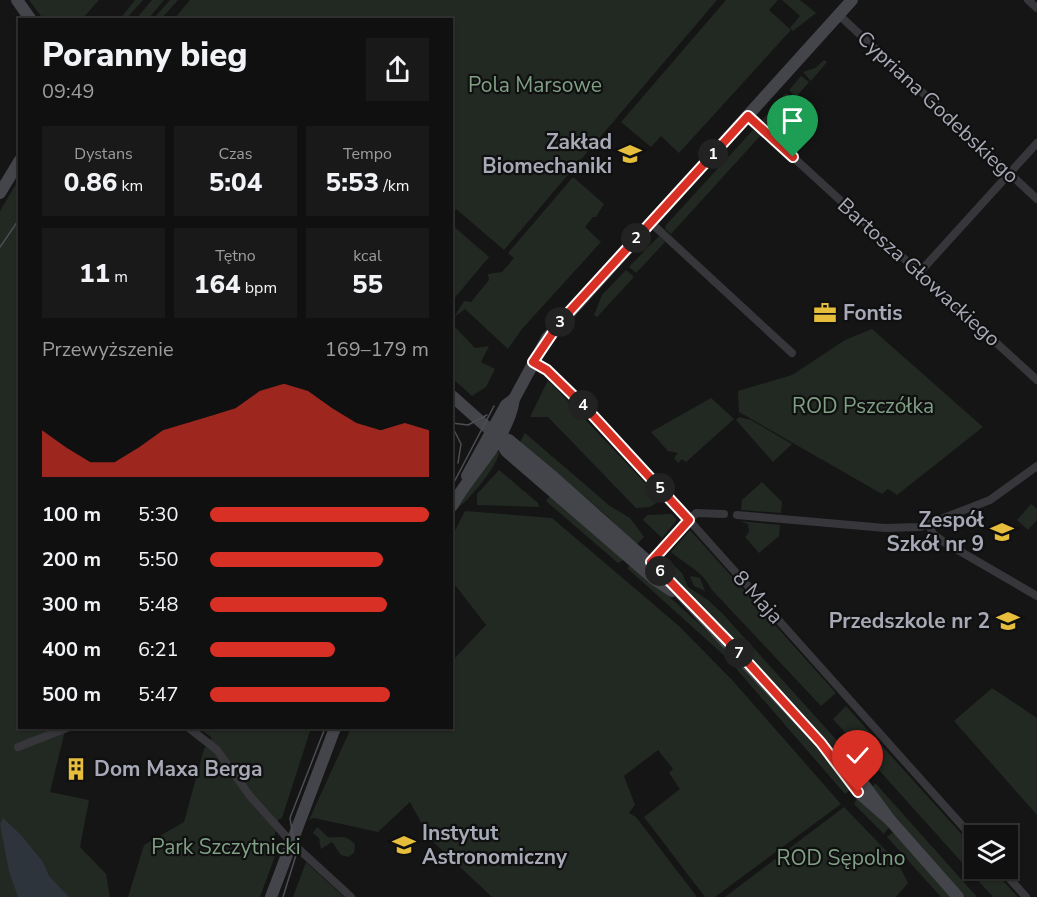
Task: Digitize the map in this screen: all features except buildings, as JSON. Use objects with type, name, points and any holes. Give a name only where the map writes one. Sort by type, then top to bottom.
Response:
[{"type":"main road","points":[[453,504],[464,485],[468,472],[494,434],[506,405],[514,399],[533,362],[560,322],[852,0]]},
{"type":"main road","points":[[16,2],[29,18]]},
{"type":"main road","points":[[0,193],[18,163]]},
{"type":"main road","points":[[453,397],[494,434],[506,451],[654,579],[686,600]]},
{"type":"main road","points":[[494,434],[509,440],[519,448],[651,562],[731,644],[831,755],[858,779],[890,820],[958,897]]},
{"type":"main road","points":[[271,897],[335,729]]},
{"type":"street","points":[[1028,0],[1037,8]]},
{"type":"street","name":"Cypriana Godebskiego","points":[[839,15],[1037,199]]},
{"type":"street","name":"Bartosza Głowackiego","points":[[748,116],[1037,380]]},
{"type":"street","points":[[919,273],[1037,143]]},
{"type":"street","points":[[650,222],[792,352]]},
{"type":"street","name":"8 Maja","points":[[533,362],[547,370],[574,396],[689,520],[964,828]]},
{"type":"street","points":[[737,515],[885,528],[929,525],[990,500],[1037,466]]},
{"type":"street","points":[[651,562],[689,520],[700,512],[724,514]]},
{"type":"street","points":[[929,525],[933,534],[944,542],[1037,596]]},
{"type":"street","points":[[18,747],[64,729]]},
{"type":"street","points":[[190,729],[217,750],[250,796],[291,842],[351,897]]},
{"type":"street","points":[[1010,879],[1026,897]]},
{"type":"green space","points":[[29,0],[99,0],[83,18],[42,18]]},
{"type":"green space","points":[[135,0],[143,0],[127,18],[121,18]]},
{"type":"green space","points":[[152,0],[164,0],[149,18],[137,18]]},
{"type":"green space","points":[[170,0],[178,0],[162,18],[154,18]]},
{"type":"green space","name":"Pola Marsowe","points":[[190,0],[717,0],[504,250],[456,209],[453,214],[453,18],[175,18]]},
{"type":"green space","points":[[726,0],[778,0],[769,10],[791,30],[679,153],[661,136],[651,147],[621,122]]},
{"type":"green space","points":[[782,0],[800,0],[816,13],[793,31],[790,28],[800,16]]},
{"type":"green space","points":[[824,60],[827,62],[811,81],[803,72],[815,68]]},
{"type":"green space","points":[[801,76],[809,82],[796,97],[789,90]]},
{"type":"green space","points":[[786,93],[794,99],[768,128],[762,120]]},
{"type":"green space","points":[[753,130],[761,135],[671,234],[665,229],[666,225]]},
{"type":"green space","points":[[573,177],[604,204],[596,217],[593,217],[585,227],[601,242],[522,329],[508,349],[465,309],[454,317],[464,301],[471,302],[489,280],[488,274],[502,272],[514,258],[508,253]]},
{"type":"green space","name":"Park Szczytnicki","points":[[18,181],[18,729],[62,729],[64,735],[50,792],[89,800],[80,847],[106,874],[110,897],[0,897],[0,211]]},
{"type":"green space","points":[[453,226],[489,257],[453,300]]},
{"type":"green space","points":[[659,236],[665,242],[636,273],[629,267]]},
{"type":"green space","points":[[626,270],[634,277],[597,317],[594,315],[602,295]]},
{"type":"green space","points":[[453,325],[475,348],[489,346],[481,362],[495,369],[486,387],[472,396],[453,379]]},
{"type":"green space","name":"ROD Pszczółka","points":[[872,329],[983,427],[897,495],[888,489],[882,494],[739,412],[738,391],[792,375],[845,340]]},
{"type":"green space","points":[[548,380],[661,500],[650,507],[636,508],[548,417],[530,417]]},
{"type":"green space","points":[[711,398],[734,419],[686,462],[682,459],[678,463],[674,458],[678,453],[668,451],[651,432]]},
{"type":"green space","points":[[739,417],[751,420],[792,444],[773,462],[736,420]]},
{"type":"green space","points":[[525,433],[610,506],[630,518],[644,537],[636,545],[607,516],[520,442]]},
{"type":"green space","points":[[495,452],[499,452],[498,458],[482,483],[456,509],[468,487]]},
{"type":"green space","points":[[499,470],[538,503],[539,507],[477,505],[477,494]]},
{"type":"green space","points":[[762,482],[782,502],[781,513],[741,510],[742,500]]},
{"type":"green space","points":[[549,497],[562,504],[625,559],[618,563],[546,501]]},
{"type":"green space","points":[[1031,504],[1037,509],[1037,520],[1028,530],[1017,520]]},
{"type":"green space","points":[[465,511],[552,518],[679,626],[733,681],[841,804],[715,897],[705,897],[644,817],[680,789],[669,773],[673,769],[658,750],[624,776],[635,805],[629,813],[636,817],[697,897],[492,897],[430,839],[410,802],[378,832],[314,818],[309,820],[351,729],[453,729],[453,660],[486,625],[453,582],[453,534]]},
{"type":"green space","points":[[672,514],[677,520],[662,538],[643,520],[647,515]]},
{"type":"green space","points":[[740,521],[780,525],[779,536],[759,553],[745,537],[749,532],[748,524]]},
{"type":"green space","points":[[690,530],[836,693],[821,706],[712,590],[704,578],[671,552]]},
{"type":"green space","points":[[663,555],[682,573],[688,587],[708,600],[723,614],[869,776],[863,781],[660,566]]},
{"type":"green space","points":[[632,564],[748,671],[852,789],[845,794],[727,658],[627,568]]},
{"type":"green space","points":[[690,577],[700,578],[705,591],[694,586]]},
{"type":"green space","points":[[992,688],[1037,718],[1037,815],[954,721]]},
{"type":"green space","points":[[846,706],[964,837],[964,865],[833,719]]},
{"type":"green space","name":"Park Szczytnicki","points":[[200,729],[311,729],[282,818],[278,820],[274,838],[278,848],[260,897],[128,897],[144,845],[184,822],[204,749],[212,738]]},
{"type":"green space","points":[[875,784],[977,897],[965,897],[870,788]]},
{"type":"green space","points":[[858,796],[889,827],[884,834],[854,804]]},
{"type":"green space","name":"ROD Sępolno","points":[[844,807],[898,863],[908,883],[896,897],[725,897]]},
{"type":"green space","points":[[317,827],[328,837],[345,837],[351,841],[355,844],[354,853],[348,857],[341,855],[332,842],[321,849],[319,838],[313,833]]},
{"type":"green space","points":[[892,833],[952,897],[941,897],[887,837]]},
{"type":"green space","name":"Park Szczytnicki","points":[[306,862],[344,897],[293,897]]},
{"type":"green space","points":[[977,879],[1001,879],[1018,897],[993,897]]},
{"type":"shaded area","points":[[3,818],[21,835],[43,862],[49,876],[69,897],[18,897],[9,871],[0,824]]},
{"type":"tram line","points":[[0,247],[18,221]]},
{"type":"tram line","points":[[453,484],[494,406]]},
{"type":"tram line","points":[[453,423],[468,425],[487,415]]},
{"type":"tram line","points":[[453,428],[461,444],[458,463]]},
{"type":"tram line","points":[[283,897],[296,855],[290,818],[325,729]]},
{"type":"place","name":"Zakład Biomechaniki","points":[[630,154]]},
{"type":"place","name":"Fontis","points":[[825,313]]},
{"type":"place","name":"Zespół Szkół nr 9","points":[[1002,532]]},
{"type":"place","name":"Przedszkole nr 2","points":[[1008,621]]},
{"type":"place","name":"Dom Maxa Berga","points":[[76,769]]},
{"type":"place","name":"Instytut Astronomiczny","points":[[404,845]]},
{"type":"route","points":[[793,157],[748,116],[560,322],[547,338],[533,362],[547,370],[586,408],[689,520],[651,562],[731,644],[821,743],[858,792]]}]
